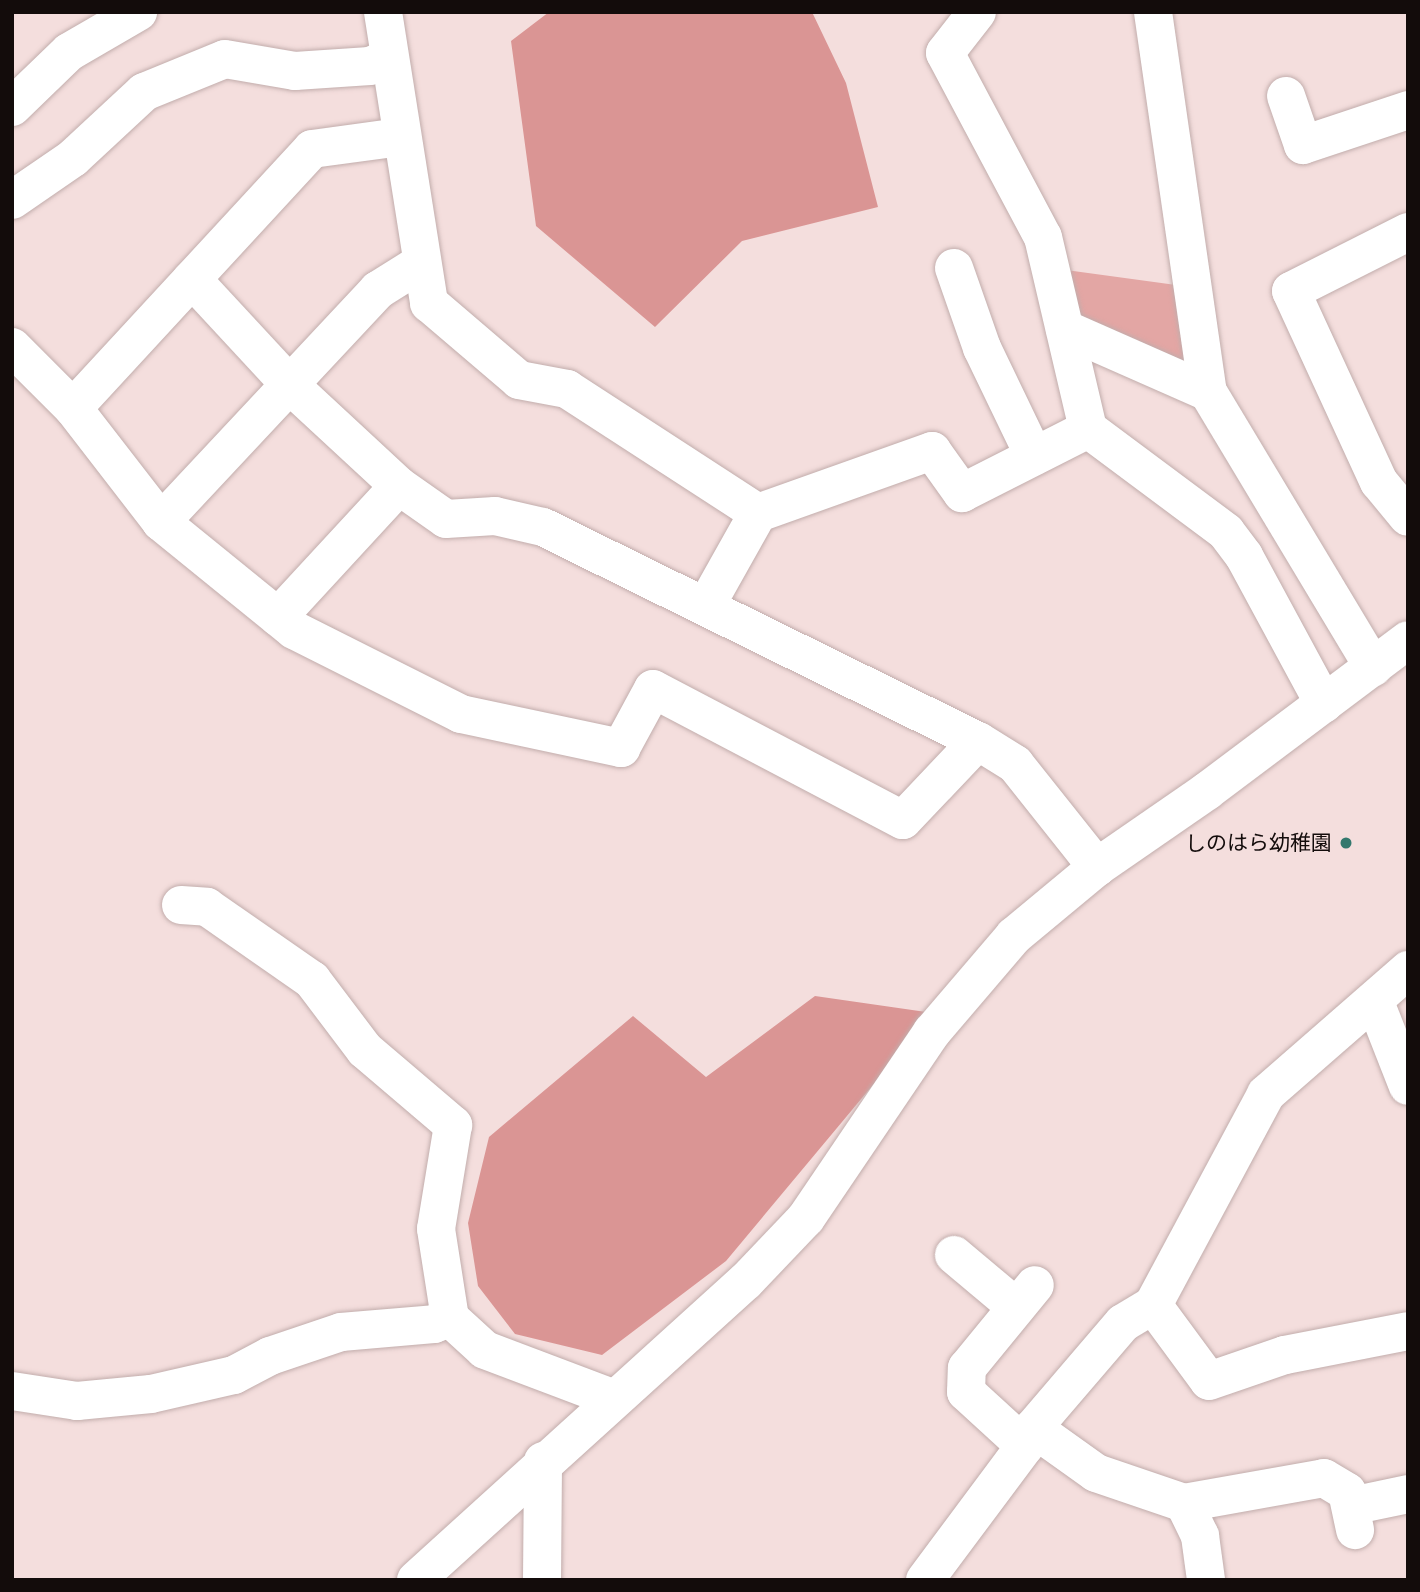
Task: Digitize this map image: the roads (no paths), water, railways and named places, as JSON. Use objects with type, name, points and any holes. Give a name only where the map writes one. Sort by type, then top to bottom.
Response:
[{"type":"street","points":[[12,107],[69,52],[138,12]]},
{"type":"street","points":[[383,12],[401,137],[415,197],[421,263],[429,303],[519,380],[567,389],[758,513]]},
{"type":"street","points":[[977,12],[945,53],[1043,237],[1088,429],[1226,532],[1244,556],[1324,704]]},
{"type":"street","points":[[416,1580],[612,1398],[746,1281],[806,1218],[932,1032],[1014,936],[1097,867],[1324,704],[1395,657],[1208,392],[1153,12]]},
{"type":"street","points":[[12,200],[73,158],[144,92],[225,59],[295,71],[370,66],[388,58]]},
{"type":"street","points":[[1286,96],[1303,145],[1408,110]]},
{"type":"street","points":[[73,408],[312,149],[401,137]]},
{"type":"street","points":[[1408,232],[1291,291],[1379,482],[1408,517]]},
{"type":"street","points":[[162,522],[378,290],[421,263]]},
{"type":"street","points":[[954,268],[982,348],[1034,456]]},
{"type":"street","points":[[192,279],[291,386],[399,486],[446,519],[495,516],[543,527],[707,604],[978,741],[1015,764],[1097,867]]},
{"type":"street","points":[[1065,329],[1208,392]]},
{"type":"street","points":[[12,347],[73,408],[162,522],[278,617],[352,661],[461,714],[621,748],[653,689],[903,820],[978,741]]},
{"type":"street","points":[[707,604],[758,513],[932,451],[962,493],[1088,429]]},
{"type":"street","points":[[278,617],[399,486]]},
{"type":"street","points":[[181,905],[207,907],[312,980],[365,1050],[453,1125],[436,1229],[450,1318],[485,1350],[612,1398]]},
{"type":"street","points":[[925,1580],[1029,1437],[1122,1324],[1153,1305],[1266,1094],[1375,1002],[1408,970]]},
{"type":"street","points":[[1375,1002],[1408,1086]]},
{"type":"street","points":[[954,1255],[1026,1296],[967,1368],[965,1392],[1029,1437],[1096,1473],[1184,1503],[1324,1478],[1347,1492],[1353,1518],[1408,1494]]},
{"type":"street","points":[[1153,1305],[1209,1381],[1285,1355],[1408,1331]]},
{"type":"street","points":[[12,1391],[77,1401],[151,1394],[234,1375],[270,1356],[341,1332],[434,1324],[450,1318]]},
{"type":"street","points":[[542,1580],[543,1461]]},
{"type":"street","points":[[1184,1503],[1200,1536],[1206,1580]]},
{"type":"place","name":"しのはら幼稚園","points":[[1346,843]]}]
